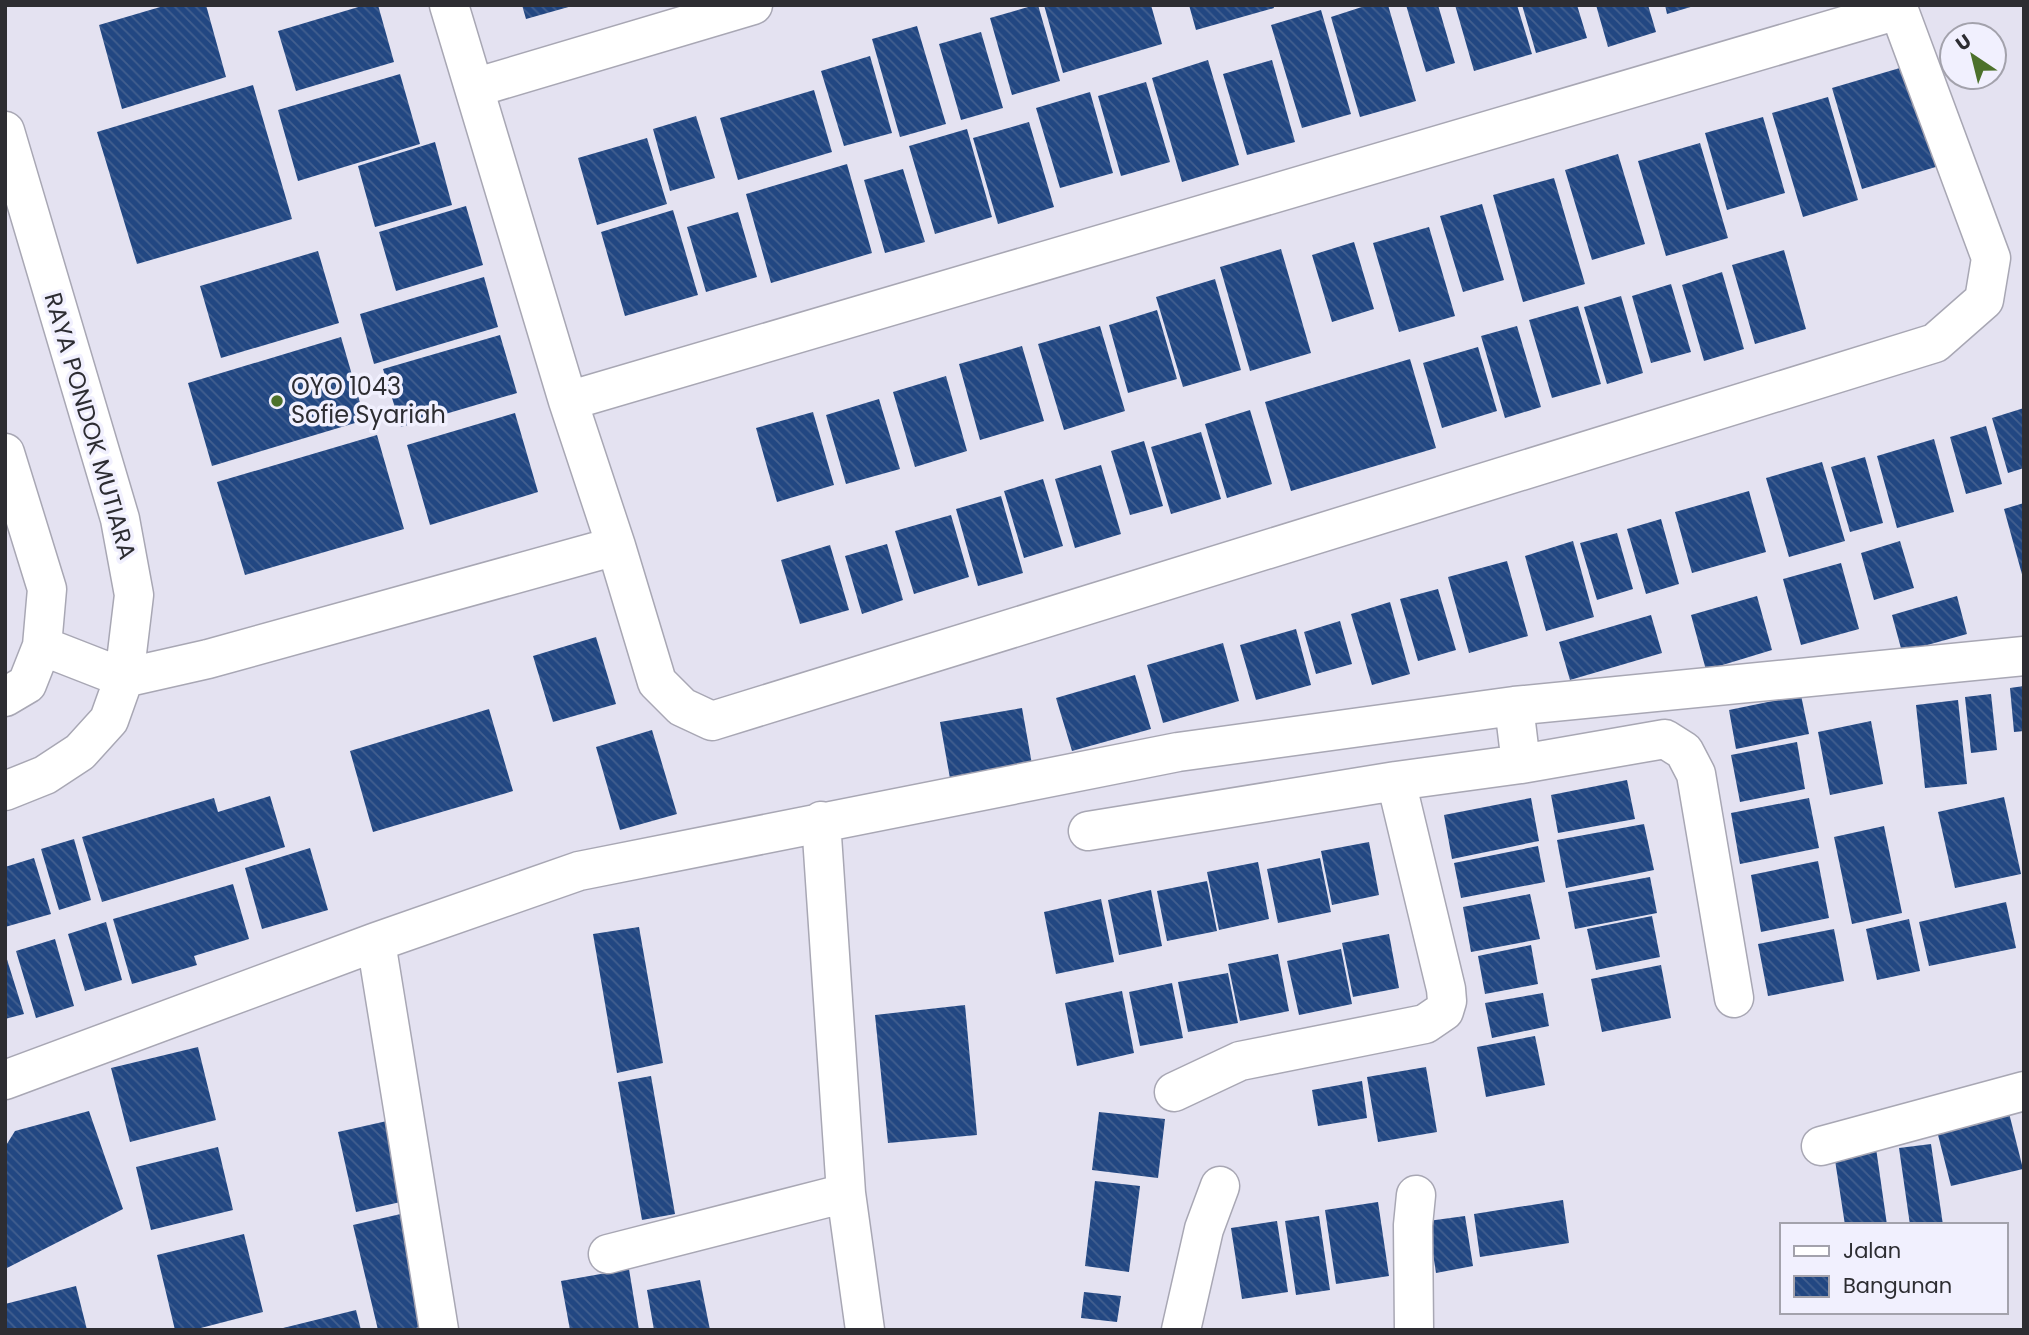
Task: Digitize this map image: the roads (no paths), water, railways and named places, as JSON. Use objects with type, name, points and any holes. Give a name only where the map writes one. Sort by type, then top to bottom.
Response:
[{"type":"street","points":[[449,5],[568,401],[657,682],[682,707],[712,721],[1935,343],[1984,300],[1991,258],[1898,8],[568,401]]},
{"type":"street","points":[[474,88],[753,5]]},
{"type":"street","name":"RAYA PONDOK MUTIARA","points":[[5,131],[120,519],[134,595],[124,678],[109,720],[80,752],[45,775],[5,791]]},
{"type":"street","points":[[5,453],[47,589],[42,646],[27,684],[5,697]]},
{"type":"street","points":[[42,646],[124,678],[221,656],[616,546]]},
{"type":"street","points":[[5,1080],[376,942],[579,871],[1178,752],[1514,706],[2024,656]]},
{"type":"street","points":[[1514,706],[1521,764]]},
{"type":"street","points":[[1088,831],[1396,781],[1521,764],[1665,738],[1684,751],[1696,774],[1734,998]]},
{"type":"street","points":[[1174,1092],[1240,1061],[1425,1024],[1444,1011],[1446,989],[1396,781]]},
{"type":"street","points":[[821,821],[846,1193],[865,1330]]},
{"type":"street","points":[[376,942],[439,1330]]},
{"type":"street","points":[[1821,1146],[2024,1091]]},
{"type":"street","points":[[1181,1330],[1204,1229],[1220,1186]]},
{"type":"street","points":[[608,1254],[846,1193]]},
{"type":"street","points":[[1414,1330],[1413,1225],[1416,1195]]},
{"type":"place","name":"OYO 1043 Sofie Syariah","points":[[277,401]]}]
